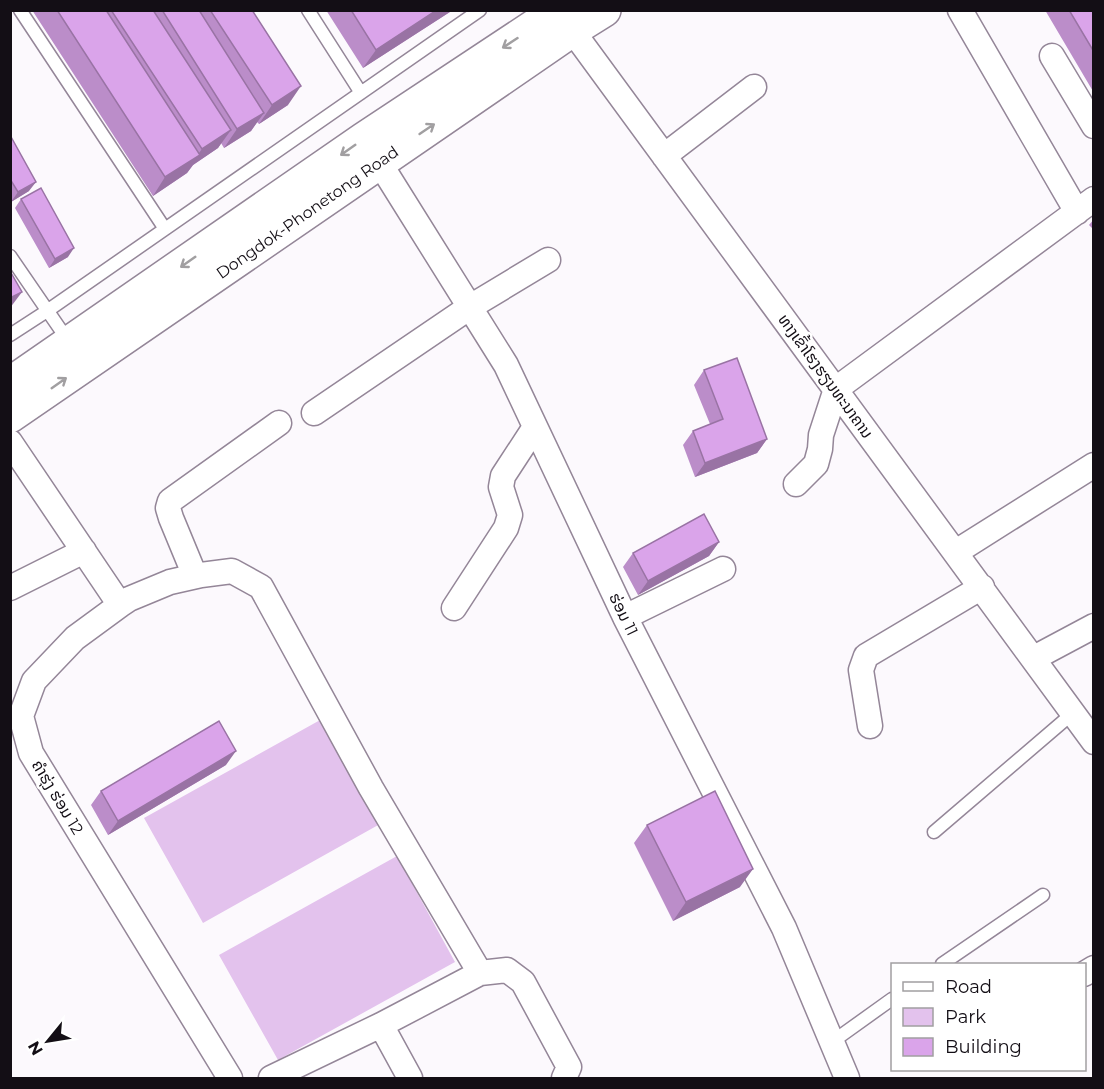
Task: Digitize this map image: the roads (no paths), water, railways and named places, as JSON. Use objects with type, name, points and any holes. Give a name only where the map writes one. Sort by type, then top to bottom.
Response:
[{"type":"main road","name":"Dongdok-Phonetong Road","points":[[10,384],[78,354],[379,162],[580,15]]},
{"type":"main road","name":"Dongdok-Phonetong Road","points":[[10,416],[78,354],[364,139],[580,15]]},
{"type":"street","points":[[796,484],[816,464],[820,449],[820,435],[836,389],[1085,206],[960,10]]},
{"type":"street","name":"ທາງເຂົ້າໂຮງຮຽນທະນາຄານ","points":[[580,15],[664,156],[1034,658],[1083,711],[1094,742]]},
{"type":"street","points":[[1052,56],[1094,126]]},
{"type":"street","points":[[664,156],[754,87]]},
{"type":"street","name":"ຮ່ອມ 11","points":[[379,162],[506,365],[625,617],[784,928],[847,1078]]},
{"type":"street","points":[[314,413],[470,307],[548,260]]},
{"type":"street","points":[[195,576],[171,518],[168,508],[170,501],[279,423]]},
{"type":"street","points":[[454,608],[506,528],[510,515],[501,487],[504,476],[536,427]]},
{"type":"street","points":[[10,442],[120,605]]},
{"type":"street","points":[[956,552],[1094,465]]},
{"type":"street","points":[[10,588],[84,551]]},
{"type":"street","points":[[625,617],[723,569]]},
{"type":"street","name":"ຄໍາຮຸ່ງ ຮ່ອມ 12","points":[[230,1078],[31,753],[21,716],[34,681],[75,638],[129,598],[170,582],[232,571],[261,587],[371,788],[480,973]]},
{"type":"street","points":[[870,726],[861,670],[866,657],[982,587]]},
{"type":"street","points":[[1034,658],[1094,626]]},
{"type":"street","points":[[271,1078],[381,1025],[480,973],[507,970],[523,982],[569,1067],[564,1078]]},
{"type":"street","points":[[381,1025],[410,1078]]},
{"type":"lane","points":[[20,10],[165,230]]},
{"type":"lane","points":[[308,10],[361,93]]},
{"type":"lane","points":[[10,334],[165,230],[480,10]]},
{"type":"lane","points":[[10,256],[78,354]]},
{"type":"lane","points":[[934,832],[1083,711]]},
{"type":"lane","points":[[943,963],[1043,895]]},
{"type":"lane","points":[[831,1042],[891,1000]]}]
